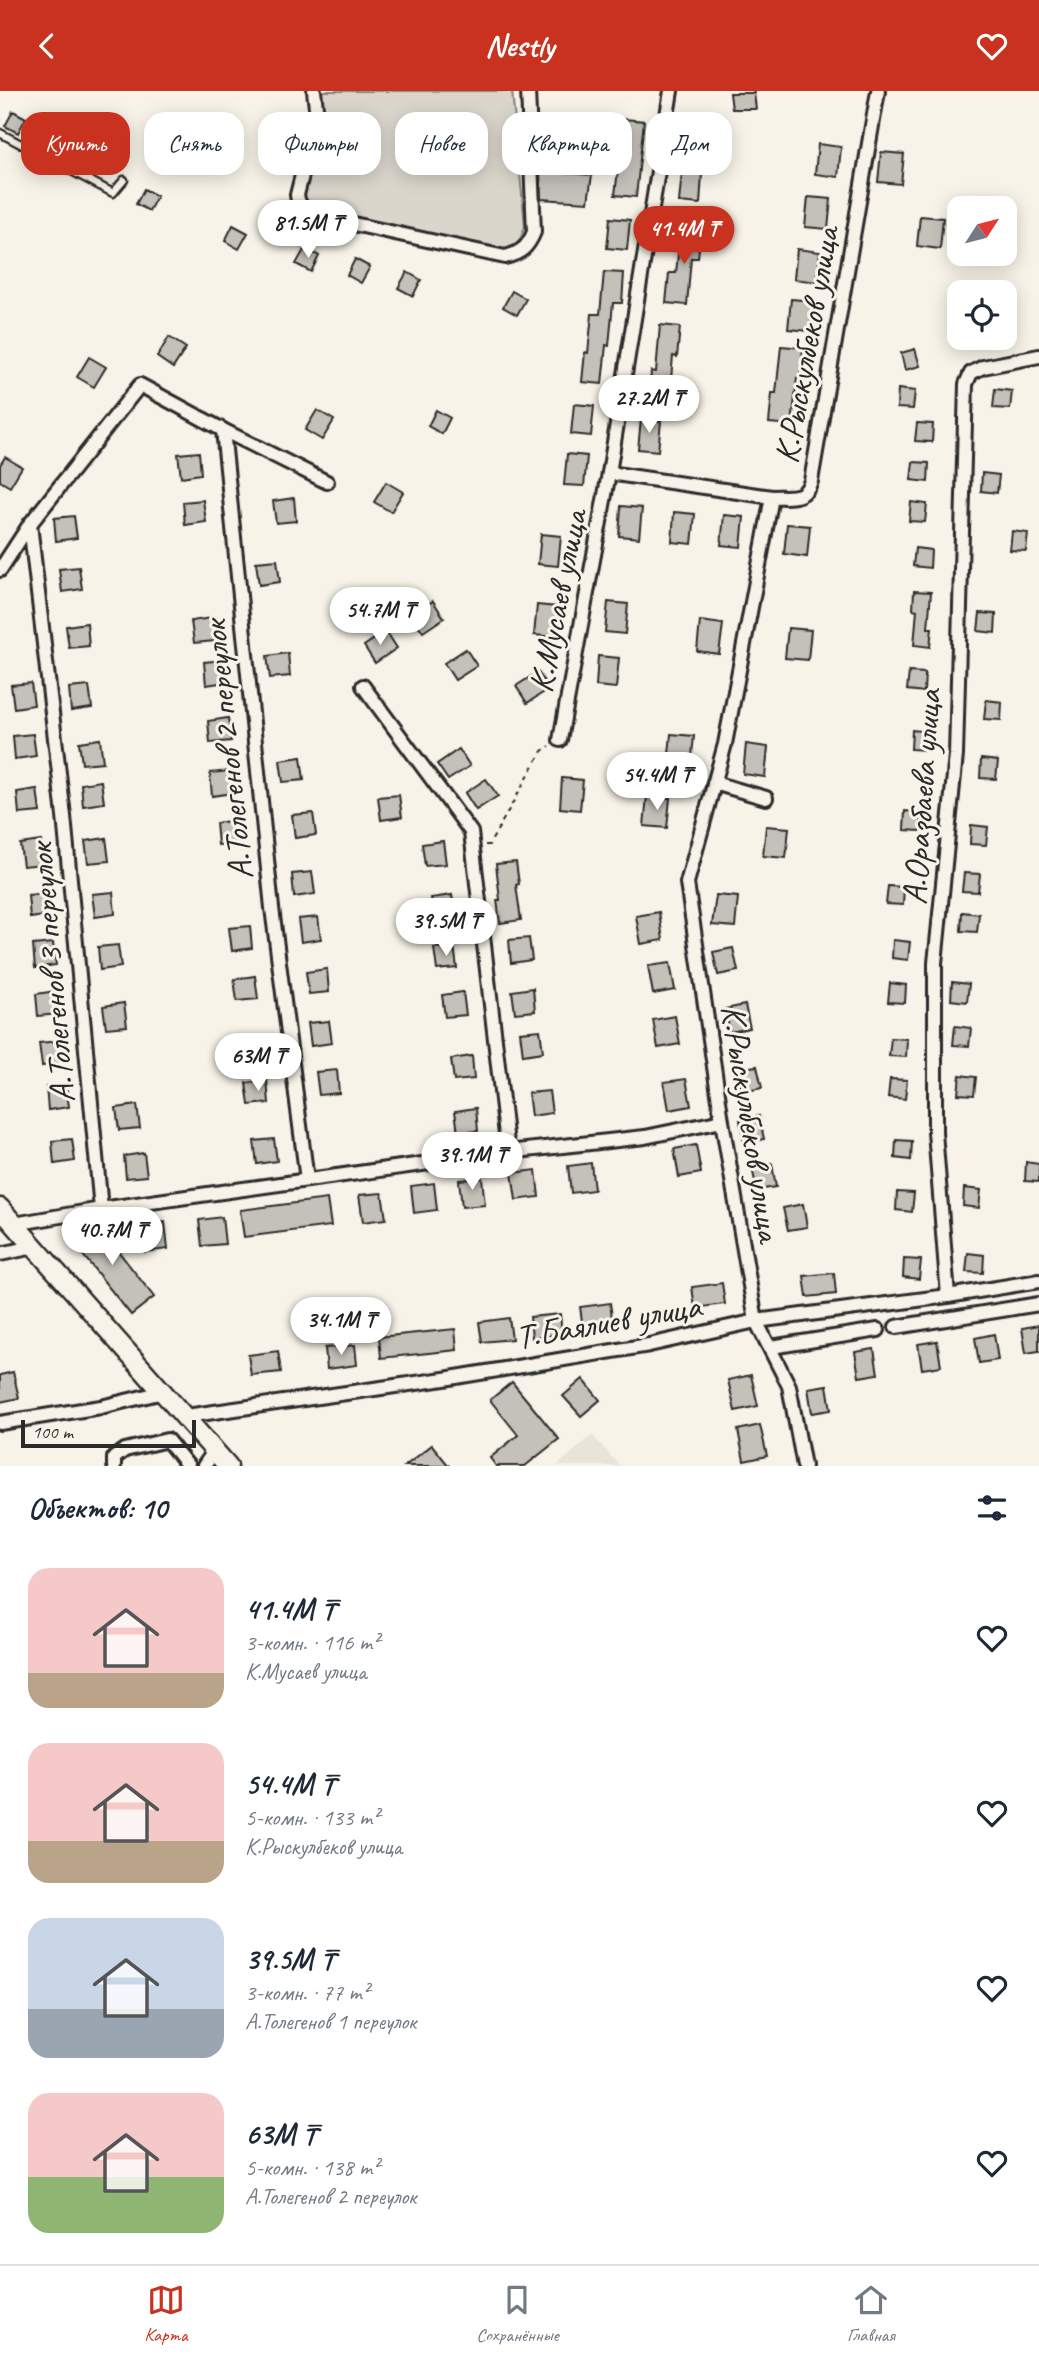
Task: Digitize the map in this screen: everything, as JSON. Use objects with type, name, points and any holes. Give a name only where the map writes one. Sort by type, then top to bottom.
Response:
[{"type":"main road","points":[[0,1208],[228,1466]]},
{"type":"street","points":[[314,91],[317,116],[297,195],[306,212],[505,257],[518,254],[528,245],[534,232],[527,91]]},
{"type":"street","name":"К.Мусаев улица","points":[[559,740],[609,473],[671,91]]},
{"type":"street","name":"К.Рыскулбеков улица","points":[[804,1466],[789,1386],[757,1321],[722,1121],[687,883],[725,744],[772,497],[802,496],[808,491],[811,481],[878,91]]},
{"type":"street","name":"А.Оразбаева улица","points":[[948,1296],[935,1132],[935,963],[956,755],[966,384],[971,373],[983,367],[1039,356]]},
{"type":"street","points":[[0,569],[30,524],[140,385],[327,482]]},
{"type":"street","name":"А.Толегенов 2 переулок","points":[[223,430],[272,908],[307,1180]]},
{"type":"street","name":"К.Мусаев улица","points":[[609,473],[772,497]]},
{"type":"street","name":"А.Толегенов 3 переулок","points":[[30,524],[65,829],[101,1209]]},
{"type":"street","points":[[363,686],[471,832],[508,1152]]},
{"type":"street","points":[[713,783],[766,798]]},
{"type":"street","points":[[14,1224],[101,1209],[508,1152],[645,1137],[722,1121]]},
{"type":"street","points":[[0,1254],[34,1247]]},
{"type":"street","name":"Т.Баялиев улица","points":[[186,1416],[649,1345],[757,1321],[1039,1281]]},
{"type":"street","points":[[896,1327],[1039,1304]]},
{"type":"street","points":[[771,1347],[878,1329]]},
{"type":"street","points":[[0,1423],[101,1407],[163,1392]]},
{"type":"street","points":[[114,1466],[114,1458],[125,1450],[167,1440],[188,1466]]},
{"type":"street","points":[[204,1466],[215,1450]]},
{"type":"lane","points":[[0,133],[113,193],[124,180]]},
{"type":"path","points":[[472,846],[489,845],[542,751],[559,740]]},
{"type":"shaded area","points":[[317,91],[512,91],[514,112],[502,112],[502,175],[520,175],[525,226],[518,242],[504,252],[403,228],[349,223],[309,213],[304,199],[307,175],[381,175],[381,112],[314,112]]},
{"type":"shaded area","points":[[592,1435],[620,1466],[557,1466]]},
{"type":"building","points":[[730,93],[754,93],[756,109],[732,109]]},
{"type":"building","points":[[13,111],[21,115],[18,133],[5,126]]},
{"type":"building","points":[[632,120],[644,121],[636,197],[615,195],[617,175],[632,175]]},
{"type":"building","points":[[818,144],[841,147],[838,177],[815,174]]},
{"type":"building","points":[[881,152],[904,154],[901,184],[878,182]]},
{"type":"building","points":[[540,175],[592,175],[588,202],[541,199]]},
{"type":"building","points":[[682,175],[702,175],[700,204],[679,202]]},
{"type":"building","points":[[144,189],[157,196],[149,211],[136,204]]},
{"type":"building","points":[[808,197],[831,199],[828,229],[805,227]]},
{"type":"building","points":[[920,216],[943,218],[940,249],[917,246]]},
{"type":"building","points":[[610,218],[630,220],[627,250],[607,248]]},
{"type":"building","points":[[233,225],[248,233],[239,249],[225,241]]},
{"type":"building","points":[[681,226],[701,228],[698,258],[691,258],[687,305],[666,303],[669,273],[676,273]]},
{"type":"building","points":[[305,248],[319,256],[311,272],[296,264]]},
{"type":"building","points":[[797,249],[820,252],[817,282],[794,279]]},
{"type":"building","points":[[355,259],[370,267],[361,283],[347,275]]},
{"type":"building","points":[[407,272],[421,280],[413,296],[398,288]]},
{"type":"building","points":[[604,272],[624,273],[622,303],[613,303],[602,384],[582,382],[592,314],[600,314]]},
{"type":"building","points":[[512,291],[526,299],[517,315],[503,307]]},
{"type":"building","points":[[791,299],[814,301],[810,331],[788,329]]},
{"type":"building","points":[[660,325],[680,327],[677,357],[673,356],[669,403],[649,401],[651,371],[656,372]]},
{"type":"building","points":[[169,337],[186,348],[173,368],[157,357]]},
{"type":"building","points":[[781,346],[803,348],[792,425],[769,423],[772,393],[776,393]]},
{"type":"building","points":[[915,349],[920,366],[905,370],[901,353]]},
{"type":"building","points":[[89,357],[106,367],[94,387],[77,377]]},
{"type":"building","points":[[898,389],[915,391],[913,409],[897,408]]},
{"type":"building","points":[[995,389],[1012,391],[1010,409],[993,408]]},
{"type":"building","points":[[574,404],[594,406],[591,436],[571,434]]},
{"type":"building","points":[[317,410],[334,420],[322,440],[305,430]]},
{"type":"building","points":[[436,410],[450,418],[442,434],[428,426]]},
{"type":"building","points":[[641,419],[661,421],[658,451],[638,449]]},
{"type":"building","points":[[917,423],[933,424],[932,442],[915,441]]},
{"type":"building","points":[[199,452],[201,474],[181,477],[178,454]]},
{"type":"building","points":[[567,454],[587,456],[584,486],[564,485]]},
{"type":"building","points":[[5,457],[22,467],[10,487],[0,481],[0,465]]},
{"type":"building","points":[[913,462],[929,463],[928,482],[911,480]]},
{"type":"building","points":[[982,473],[999,475],[997,493],[981,491]]},
{"type":"building","points":[[386,482],[403,492],[391,512],[374,502]]},
{"type":"building","points":[[294,498],[296,521],[276,523],[273,501]]},
{"type":"building","points":[[203,500],[206,522],[185,525],[183,502]]},
{"type":"building","points":[[911,502],[927,504],[925,522],[909,521]]},
{"type":"building","points":[[621,506],[642,508],[639,538],[619,536]]},
{"type":"building","points":[[674,512],[695,514],[692,544],[672,542]]},
{"type":"building","points":[[724,515],[744,517],[741,547],[721,545]]},
{"type":"building","points":[[74,516],[77,538],[56,541],[54,518]]},
{"type":"building","points":[[787,524],[810,526],[807,557],[784,554]]},
{"type":"building","points":[[1012,531],[1028,533],[1026,551],[1010,550]]},
{"type":"building","points":[[541,534],[561,536],[558,566],[538,564]]},
{"type":"building","points":[[915,548],[931,550],[930,568],[913,566]]},
{"type":"building","points":[[277,560],[280,582],[259,585],[256,562]]},
{"type":"building","points":[[79,567],[82,589],[62,592],[59,569]]},
{"type":"building","points":[[914,591],[931,592],[928,628],[932,628],[930,647],[914,645],[917,610],[913,609]]},
{"type":"building","points":[[433,601],[444,618],[423,632],[411,615]]},
{"type":"building","points":[[608,602],[628,604],[625,634],[605,632]]},
{"type":"building","points":[[537,605],[557,607],[555,637],[534,635]]},
{"type":"building","points":[[980,613],[996,614],[995,633],[978,631]]},
{"type":"building","points":[[212,618],[215,641],[194,643],[191,621]]},
{"type":"building","points":[[700,621],[723,624],[719,654],[697,651]]},
{"type":"building","points":[[87,623],[89,646],[69,648],[66,626]]},
{"type":"building","points":[[788,628],[811,630],[808,660],[785,658]]},
{"type":"building","points":[[386,631],[397,648],[375,663],[364,646]]},
{"type":"building","points":[[466,649],[477,666],[455,680],[444,663]]},
{"type":"building","points":[[288,653],[290,676],[270,678],[267,656]]},
{"type":"building","points":[[598,656],[619,658],[616,688],[596,686]]},
{"type":"building","points":[[224,660],[227,682],[206,685],[204,662]]},
{"type":"building","points":[[538,672],[549,689],[527,703],[516,686]]},
{"type":"building","points":[[909,672],[925,673],[924,692],[907,690]]},
{"type":"building","points":[[31,683],[34,705],[14,708],[11,685]]},
{"type":"building","points":[[89,686],[92,708],[71,711],[69,688]]},
{"type":"building","points":[[986,700],[1002,702],[1001,720],[984,719]]},
{"type":"building","points":[[228,718],[231,741],[210,743],[208,721]]},
{"type":"building","points":[[912,730],[929,732],[927,750],[911,749]]},
{"type":"building","points":[[33,734],[36,756],[15,759],[13,736]]},
{"type":"building","points":[[671,734],[694,736],[691,766],[668,764]]},
{"type":"building","points":[[100,739],[103,762],[82,764],[79,742]]},
{"type":"building","points":[[746,744],[768,747],[765,777],[743,774]]},
{"type":"building","points":[[459,749],[470,766],[448,780],[437,764]]},
{"type":"building","points":[[301,757],[304,780],[283,782],[280,760]]},
{"type":"building","points":[[981,759],[998,761],[996,779],[980,778]]},
{"type":"building","points":[[230,771],[233,793],[212,796],[210,773]]},
{"type":"building","points":[[562,778],[583,780],[580,810],[560,808]]},
{"type":"building","points":[[486,779],[498,796],[476,810],[465,793]]},
{"type":"building","points":[[101,781],[104,803],[83,806],[81,784]]},
{"type":"building","points":[[37,789],[40,812],[19,814],[17,792]]},
{"type":"building","points":[[399,795],[402,817],[381,820],[378,797]]},
{"type":"building","points":[[647,796],[670,798],[667,828],[644,826]]},
{"type":"building","points":[[905,811],[922,813],[920,831],[904,830]]},
{"type":"building","points":[[313,813],[316,835],[295,838],[292,815]]},
{"type":"building","points":[[236,820],[239,843],[218,845],[216,823]]},
{"type":"building","points":[[971,825],[988,827],[986,845],[970,844]]},
{"type":"building","points":[[766,826],[789,828],[786,858],[763,856]]},
{"type":"building","points":[[106,838],[109,861],[88,863],[85,841]]},
{"type":"building","points":[[41,841],[43,864],[23,866],[20,844]]},
{"type":"building","points":[[443,841],[446,864],[425,866],[422,844]]},
{"type":"building","points":[[516,862],[521,920],[500,923],[496,864]]},
{"type":"building","points":[[312,872],[315,894],[294,897],[292,874]]},
{"type":"building","points":[[964,873],[980,874],[978,892],[962,891]]},
{"type":"building","points":[[888,886],[904,887],[903,905],[886,904]]},
{"type":"building","points":[[113,892],[115,914],[95,917],[92,894]]},
{"type":"building","points":[[48,893],[51,915],[30,918],[28,895]]},
{"type":"building","points":[[452,895],[455,918],[434,920],[431,898]]},
{"type":"building","points":[[716,895],[738,897],[735,927],[712,925]]},
{"type":"building","points":[[659,912],[663,940],[641,944],[636,916]]},
{"type":"building","points":[[962,912],[979,914],[977,932],[961,931]]},
{"type":"building","points":[[318,917],[321,939],[301,942],[298,919]]},
{"type":"building","points":[[250,926],[252,948],[232,951],[229,928]]},
{"type":"building","points":[[529,938],[532,960],[511,963],[509,940]]},
{"type":"building","points":[[893,940],[910,942],[908,960],[892,958]]},
{"type":"building","points":[[53,943],[56,965],[35,968],[33,945]]},
{"type":"building","points":[[118,945],[121,967],[100,970],[98,947]]},
{"type":"building","points":[[454,946],[457,968],[437,970],[434,948]]},
{"type":"building","points":[[733,948],[738,971],[718,975],[713,952]]},
{"type":"building","points":[[670,963],[675,990],[653,994],[648,966]]},
{"type":"building","points":[[327,969],[329,992],[309,994],[306,972]]},
{"type":"building","points":[[255,976],[258,999],[237,1001],[234,979]]},
{"type":"building","points":[[952,982],[969,984],[967,1002],[951,1000]]},
{"type":"building","points":[[890,983],[906,985],[905,1003],[888,1002]]},
{"type":"building","points":[[533,988],[535,1011],[515,1013],[512,991]]},
{"type":"building","points":[[56,991],[59,1014],[38,1016],[36,994]]},
{"type":"building","points":[[463,992],[466,1015],[445,1017],[442,995]]},
{"type":"building","points":[[124,1003],[127,1026],[106,1028],[103,1006]]},
{"type":"building","points":[[745,1005],[750,1028],[730,1032],[725,1009]]},
{"type":"building","points":[[675,1016],[680,1044],[658,1048],[653,1020]]},
{"type":"building","points":[[329,1021],[332,1043],[311,1046],[308,1023]]},
{"type":"building","points":[[955,1026],[971,1028],[969,1046],[953,1045]]},
{"type":"building","points":[[540,1030],[543,1052],[523,1055],[520,1032]]},
{"type":"building","points":[[260,1038],[263,1060],[242,1062],[240,1040]]},
{"type":"building","points":[[891,1038],[907,1039],[906,1057],[889,1056]]},
{"type":"building","points":[[59,1041],[62,1063],[42,1066],[39,1043]]},
{"type":"building","points":[[472,1056],[474,1079],[454,1081],[451,1059]]},
{"type":"building","points":[[757,1066],[762,1088],[742,1092],[737,1069]]},
{"type":"building","points":[[337,1070],[339,1093],[319,1095],[316,1072]]},
{"type":"building","points":[[960,1075],[976,1077],[974,1095],[958,1094]]},
{"type":"building","points":[[686,1079],[691,1106],[669,1110],[664,1082]]},
{"type":"building","points":[[890,1079],[907,1080],[905,1099],[888,1097]]},
{"type":"building","points":[[267,1080],[269,1103],[249,1105],[246,1083]]},
{"type":"building","points":[[66,1085],[69,1107],[48,1110],[46,1087]]},
{"type":"building","points":[[549,1091],[552,1113],[531,1116],[528,1093]]},
{"type":"building","points":[[137,1105],[140,1128],[119,1130],[116,1108]]},
{"type":"building","points":[[476,1108],[478,1131],[458,1133],[455,1111]]},
{"type":"building","points":[[759,1116],[764,1139],[744,1143],[740,1120]]},
{"type":"building","points":[[72,1139],[75,1161],[54,1164],[52,1141]]},
{"type":"building","points":[[274,1139],[277,1161],[257,1164],[254,1141]]},
{"type":"building","points":[[896,1140],[912,1141],[911,1160],[895,1158]]},
{"type":"building","points":[[696,1145],[701,1173],[679,1177],[674,1149]]},
{"type":"building","points":[[144,1153],[147,1176],[126,1178],[124,1156]]},
{"type":"building","points":[[1026,1162],[1039,1164],[1039,1182],[1025,1181]]},
{"type":"building","points":[[591,1163],[594,1190],[571,1193],[568,1166]]},
{"type":"building","points":[[772,1164],[776,1187],[757,1190],[752,1168]]},
{"type":"building","points":[[536,1170],[539,1197],[516,1200],[512,1173]]},
{"type":"building","points":[[482,1178],[485,1205],[462,1207],[459,1180]]},
{"type":"building","points":[[434,1183],[437,1210],[414,1213],[411,1186]]},
{"type":"building","points":[[964,1188],[981,1190],[979,1208],[963,1206]]},
{"type":"building","points":[[897,1192],[914,1193],[912,1212],[896,1210]]},
{"type":"building","points":[[382,1193],[386,1219],[363,1222],[359,1195]]},
{"type":"building","points":[[327,1199],[331,1226],[244,1237],[240,1210]]},
{"type":"building","points":[[803,1204],[807,1227],[788,1230],[783,1208]]},
{"type":"building","points":[[222,1217],[225,1244],[202,1246],[199,1220]]},
{"type":"building","points":[[94,1220],[154,1297],[131,1315],[70,1239]]},
{"type":"building","points":[[165,1222],[168,1249],[145,1252],[142,1225]]},
{"type":"building","points":[[968,1253],[984,1255],[983,1273],[966,1272]]},
{"type":"building","points":[[904,1259],[921,1260],[919,1279],[903,1277]]},
{"type":"building","points":[[834,1273],[836,1294],[807,1297],[804,1276]]},
{"type":"building","points":[[722,1283],[725,1304],[695,1308],[692,1287]]},
{"type":"building","points":[[610,1303],[613,1324],[583,1328],[580,1307]]},
{"type":"building","points":[[560,1314],[562,1334],[532,1338],[530,1317]]},
{"type":"building","points":[[509,1318],[512,1339],[482,1342],[479,1322]]},
{"type":"building","points":[[1039,1325],[1039,1351],[1026,1353],[1022,1328]]},
{"type":"building","points":[[455,1329],[457,1350],[381,1358],[379,1337]]},
{"type":"building","points":[[994,1334],[998,1360],[979,1363],[975,1338]]},
{"type":"building","points":[[937,1341],[941,1366],[922,1369],[918,1344]]},
{"type":"building","points":[[355,1345],[357,1365],[327,1369],[325,1348]]},
{"type":"building","points":[[874,1349],[878,1374],[859,1377],[855,1352]]},
{"type":"building","points":[[278,1351],[281,1372],[251,1375],[248,1355]]},
{"type":"building","points":[[13,1372],[19,1398],[0,1402],[0,1375]]},
{"type":"building","points":[[751,1375],[758,1406],[735,1411],[728,1380]]},
{"type":"building","points":[[583,1379],[600,1400],[581,1416],[563,1396]]},
{"type":"building","points":[[512,1382],[559,1439],[525,1466],[496,1466],[490,1458],[518,1435],[490,1400]]},
{"type":"building","points":[[827,1385],[831,1410],[812,1413],[808,1388]]},
{"type":"building","points":[[760,1425],[767,1456],[744,1461],[738,1430]]},
{"type":"building","points":[[432,1445],[449,1466],[405,1466]]}]
